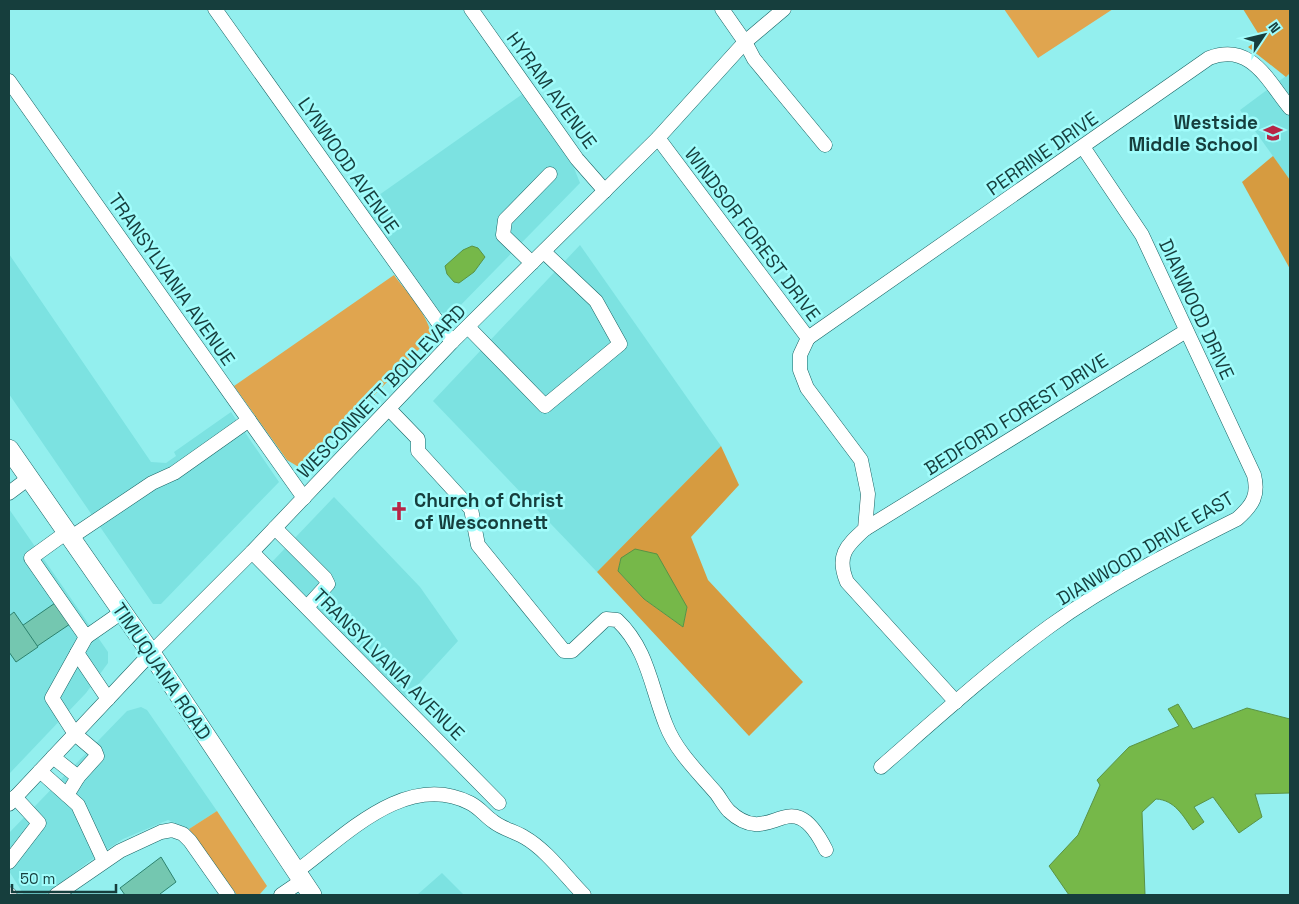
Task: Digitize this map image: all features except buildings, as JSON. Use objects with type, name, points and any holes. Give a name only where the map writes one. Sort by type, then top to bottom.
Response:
[{"type":"main road","name":"TIMUQUANA ROAD","points":[[9,449],[151,653],[304,882]]},
{"type":"street","name":"LYNWOOD AVENUE","points":[[215,9],[452,342]]},
{"type":"street","name":"HYRAM AVENUE","points":[[471,9],[577,159],[605,191]]},
{"type":"street","points":[[722,9],[745,42],[754,59],[825,145]]},
{"type":"street","name":"WESCONNETT BOULEVARD","points":[[12,800],[151,653],[252,552],[452,342],[658,138],[745,42],[784,9]]},
{"type":"street","name":"PERRINE DRIVE","points":[[808,338],[1209,58],[1223,52],[1244,56],[1256,66],[1290,108]]},
{"type":"street","name":"TRANSYLVANIA AVENUE","points":[[9,82],[304,498]]},
{"type":"street","name":"WINDSOR FOREST DRIVE","points":[[658,138],[808,338],[800,355],[800,370],[808,388],[861,460],[868,494],[865,529]]},
{"type":"street","name":"DIANWOOD DRIVE","points":[[1083,147],[1142,235],[1254,474],[1256,497]]},
{"type":"street","points":[[532,263],[503,235],[505,220],[550,174]]},
{"type":"street","points":[[468,327],[546,406],[620,344],[596,301],[544,252]]},
{"type":"street","name":"BEDFORD FOREST DRIVE","points":[[865,529],[1186,331]]},
{"type":"street","points":[[389,409],[418,439],[418,451],[471,509],[478,545],[564,650],[572,651],[606,619],[618,620],[629,631],[642,652],[671,736],[728,810],[742,821],[754,825],[788,818],[800,818],[811,827],[826,850]]},
{"type":"street","points":[[86,637],[31,558],[152,484],[174,473],[249,420]]},
{"type":"street","points":[[9,494],[29,478]]},
{"type":"street","name":"DIANWOOD DRIVE EAST","points":[[881,767],[956,702],[1050,626],[1150,563],[1237,519],[1249,509],[1256,497]]},
{"type":"street","points":[[275,528],[325,578],[328,584],[307,607]]},
{"type":"street","points":[[865,529],[846,547],[843,555],[842,572],[847,582],[956,702]]},
{"type":"street","name":"TRANSYLVANIA AVENUE","points":[[252,552],[500,803]]},
{"type":"street","points":[[67,795],[78,777],[97,756],[95,751],[75,734],[52,698],[86,637],[122,612]]},
{"type":"street","points":[[77,653],[108,699]]},
{"type":"street","points":[[53,757],[78,777]]},
{"type":"street","points":[[40,771],[78,805],[104,861]]},
{"type":"street","points":[[281,895],[304,882],[374,812],[395,802],[416,797],[440,795],[470,803],[493,822],[524,838],[584,895]]},
{"type":"street","points":[[9,862],[39,823],[12,800]]},
{"type":"street","points":[[56,895],[104,861],[144,840],[172,830],[183,834],[190,841],[228,895]]},
{"type":"shaded area","points":[[1004,9],[1113,9],[1038,58]]},
{"type":"shaded area","points":[[1243,9],[1290,9],[1290,73],[1286,77],[1248,47],[1261,38]]},
{"type":"shaded area","name":"Westside Middle School","points":[[1290,73],[1290,180],[1240,110]]},
{"type":"shaded area","points":[[524,93],[574,168],[580,183],[451,315],[440,312],[362,207]]},
{"type":"shaded area","points":[[1273,156],[1290,180],[1290,269],[1242,182]]},
{"type":"shaded area","points":[[580,245],[721,446],[597,572],[433,401]]},
{"type":"shaded area","points":[[472,246],[478,248],[485,257],[474,272],[459,283],[454,282],[447,274],[445,266],[463,250]]},
{"type":"shaded area","points":[[9,254],[151,462],[166,463],[176,456],[174,452],[231,412],[279,482],[161,604],[153,604],[9,394]]},
{"type":"shaded area","points":[[394,275],[411,296],[427,321],[431,337],[305,466],[297,466],[287,460],[234,386]]},
{"type":"shaded area","points":[[721,446],[739,485],[691,537],[708,580],[803,682],[749,736],[597,572]],"holes":[[[621,558],[687,607],[683,627],[644,599],[618,571]]]},
{"type":"shaded area","points":[[334,497],[420,587],[458,641],[405,699],[288,581],[272,562]]},
{"type":"shaded area","points":[[9,509],[108,652],[108,663],[86,693],[9,774]]},
{"type":"shaded area","points":[[635,549],[657,554],[687,607],[683,627],[644,599],[618,571],[621,558]]},
{"type":"shaded area","points":[[1178,704],[1193,729],[1247,708],[1290,719],[1290,793],[1255,794],[1262,817],[1239,833],[1213,797],[1194,807],[1204,822],[1193,830],[1182,814],[1173,806],[1168,802],[1156,799],[1142,812],[1145,895],[1069,895],[1049,866],[1078,835],[1100,785],[1097,780],[1129,747],[1179,726],[1168,709]]},
{"type":"shaded area","points":[[141,707],[147,710],[217,811],[189,829],[168,820],[123,839],[91,860],[45,895],[24,895],[9,871],[9,833],[127,711]]},
{"type":"shaded area","points":[[217,811],[267,886],[260,894],[237,895],[189,829]]},
{"type":"shaded area","points":[[442,873],[464,895],[417,895]]},
{"type":"place","name":"Westside Middle School","points":[[1273,133]]},
{"type":"place","name":"Church of Christ of Wesconnett","points":[[399,511]]}]
